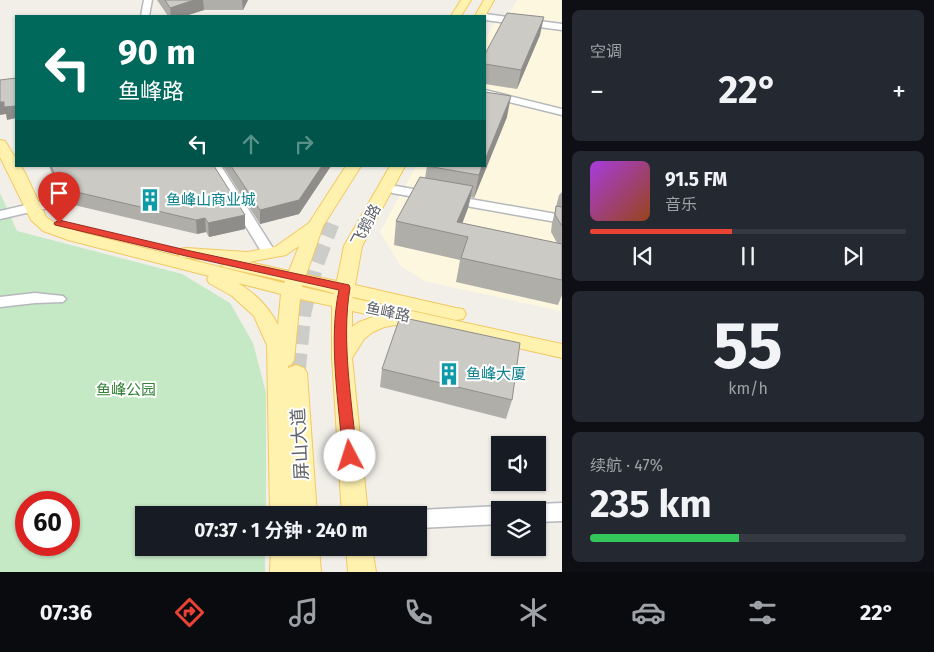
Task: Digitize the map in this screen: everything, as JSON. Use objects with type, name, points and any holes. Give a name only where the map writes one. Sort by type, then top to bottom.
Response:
[{"type":"main road","points":[[457,15],[466,0]]},
{"type":"main road","points":[[482,15],[489,0]]},
{"type":"main road","points":[[0,136],[8,141],[15,152]]},
{"type":"main road","name":"鱼峰路","points":[[0,144],[38,206],[59,223],[183,258],[293,284],[562,339]]},
{"type":"main road","name":"鱼峰路","points":[[24,167],[38,206]]},
{"type":"main road","points":[[280,396],[293,284],[353,167]]},
{"type":"main road","name":"飞鹅路","points":[[323,225],[366,167]]},
{"type":"main road","name":"飞鹅路","points":[[343,295],[353,246],[397,167]]},
{"type":"main road","points":[[183,258],[247,257],[280,251],[323,225]]},
{"type":"main road","points":[[183,258],[239,292],[262,313],[276,346],[280,396],[283,506]]},
{"type":"main road","points":[[343,295],[342,358],[354,506]]},
{"type":"main road","name":"鱼峰路","points":[[343,295],[415,318],[562,351]]},
{"type":"main road","points":[[342,358],[358,332],[392,319],[415,318]]},
{"type":"main road","name":"屏山大道","points":[[296,373],[303,506]]},
{"type":"main road","points":[[284,556],[284,572]]},
{"type":"main road","points":[[306,556],[307,572]]},
{"type":"main road","points":[[360,556],[362,572]]},
{"type":"street","points":[[145,15],[148,0]]},
{"type":"street","points":[[486,17],[562,27]]},
{"type":"street","points":[[486,92],[562,112]]},
{"type":"street","points":[[216,167],[269,253]]},
{"type":"street","points":[[396,190],[562,219]]},
{"type":"street","points":[[0,215],[38,206]]},
{"type":"street","points":[[0,302],[35,298],[58,299]]},
{"type":"street","points":[[546,513],[562,512]]},
{"type":"street","points":[[427,519],[491,515]]},
{"type":"shaded area","points":[[517,0],[561,0],[561,22],[507,17]]},
{"type":"shaded area","points":[[495,22],[561,29],[561,311],[424,281],[401,266],[380,232],[415,167],[486,167],[486,38]]},
{"type":"green space","name":"鱼峰公园","points":[[0,193],[17,231],[182,274],[230,303],[253,343],[266,393],[266,506],[135,506],[135,556],[265,556],[265,572],[0,572]]},
{"type":"building","points":[[165,0],[194,0],[170,8]]},
{"type":"building","points":[[507,13],[544,17],[521,70],[486,64],[486,52]]},
{"type":"building","points":[[15,78],[15,106],[4,107],[4,102],[0,102],[0,80]]},
{"type":"building","points":[[486,92],[511,96],[486,158]]},
{"type":"building","name":"鱼峰山商业城","points":[[51,167],[215,167],[245,215],[208,223],[205,218],[196,220],[72,191],[66,178],[57,181]]},
{"type":"building","points":[[232,167],[321,167],[299,200],[260,210]]},
{"type":"building","points":[[433,167],[482,167],[479,175]]},
{"type":"building","points":[[420,177],[473,186],[457,222],[562,244],[562,280],[461,258],[468,237],[396,221]]},
{"type":"building","points":[[556,206],[562,207],[562,226],[555,215]]},
{"type":"building","name":"鱼峰大厦","points":[[400,317],[520,343],[512,400],[382,369]]},
{"type":"tunnel","points":[[296,372],[302,312],[314,265],[330,223]]},
{"type":"place","name":"鱼峰山商业城","points":[[150,200]]},
{"type":"place","name":"鱼峰大厦","points":[[449,374]]},
{"type":"route","points":[[59,223],[345,288],[342,302],[342,358],[350,456]]}]
